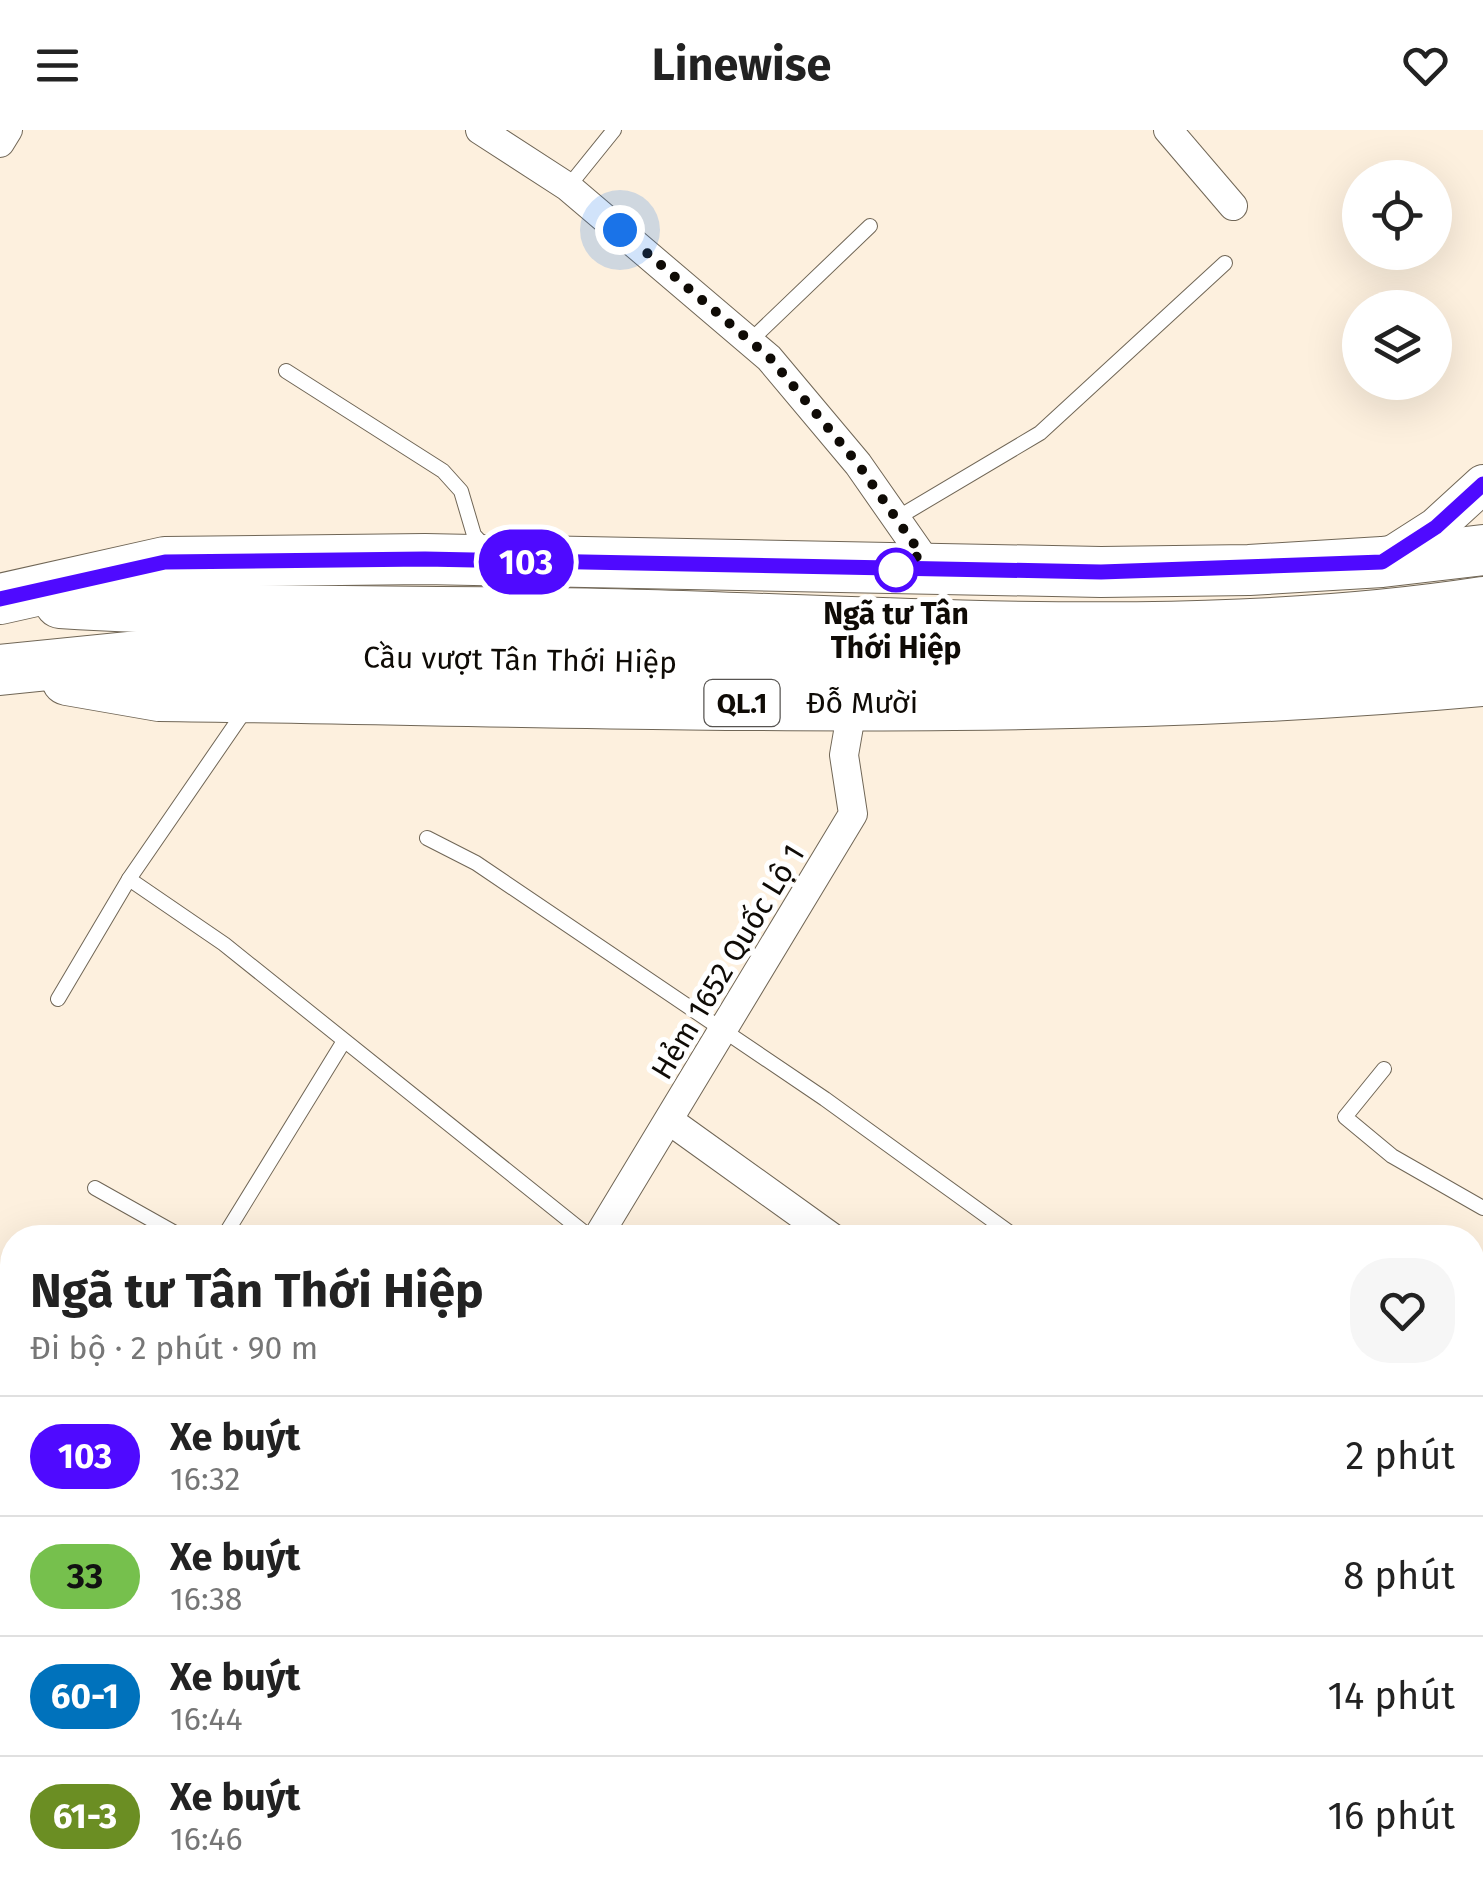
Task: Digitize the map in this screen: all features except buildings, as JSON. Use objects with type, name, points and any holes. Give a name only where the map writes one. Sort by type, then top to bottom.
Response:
[{"type":"highway","name":"QL.1","points":[[0,599],[165,562],[500,561],[932,570],[1249,570],[1382,562],[1483,550]]},
{"type":"highway","name":"QL.1","points":[[0,599],[157,632]]},
{"type":"highway","name":"Cầu vượt Tân Thới Hiệp","points":[[157,632],[526,611],[1092,626],[1314,620],[1483,602]]},
{"type":"highway","name":"Cầu vượt Tân Thới Hiệp","points":[[157,632],[901,665],[1197,664],[1389,653],[1483,641]]},
{"type":"highway","name":"Đỗ Mười","points":[[2,670],[157,632]]},
{"type":"highway","name":"Đỗ Mười","points":[[2,670],[159,696],[853,703],[1310,697],[1483,681]]},
{"type":"main road","points":[[1382,562],[1436,527],[1483,484]]},
{"type":"street","points":[[0,143],[8,130]]},
{"type":"street","points":[[480,130],[568,188],[770,358],[858,464],[932,570]]},
{"type":"street","points":[[1168,130],[1233,206]]},
{"type":"street","name":"Hẻm 1652 Quốc Lộ 1","points":[[602,1225],[724,1034],[854,814],[844,755],[853,703]]},
{"type":"street","points":[[670,1121],[815,1225]]},
{"type":"lane","points":[[568,188],[614,130]]},
{"type":"lane","points":[[750,341],[870,226]]},
{"type":"lane","points":[[897,518],[1040,433],[1225,264]]},
{"type":"lane","points":[[286,371],[444,472],[461,492],[474,535],[500,561]]},
{"type":"lane","points":[[58,999],[129,879],[254,697]]},
{"type":"lane","points":[[427,838],[476,864],[825,1099],[999,1225]]},
{"type":"lane","points":[[129,879],[224,944],[578,1225]]},
{"type":"lane","points":[[231,1225],[344,1041]]},
{"type":"lane","points":[[1384,1069],[1346,1117],[1392,1156],[1483,1208]]},
{"type":"lane","points":[[96,1188],[161,1225]]},
{"type":"bus line","name":"103","points":[[0,599],[165,562],[425,559],[765,569],[1101,572],[1249,570],[1382,562],[1436,527],[1483,484]]},
{"type":"place","name":"Ngã tư Tân Thới Hiệp","points":[[896,570]]},
{"type":"route","points":[[620,230],[770,358],[858,464],[921,554],[896,570]]}]
